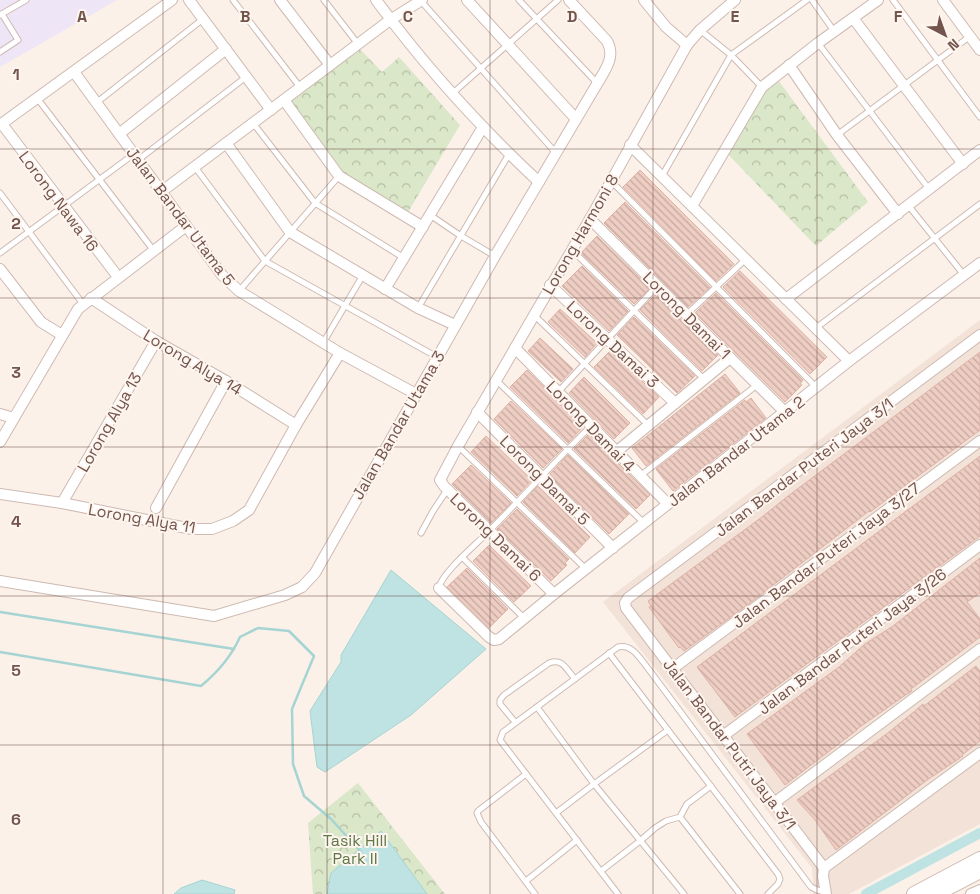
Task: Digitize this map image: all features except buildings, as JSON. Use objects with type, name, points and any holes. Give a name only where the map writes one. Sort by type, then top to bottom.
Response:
[{"type":"street","points":[[1,125],[172,0]]},
{"type":"street","points":[[189,0],[271,110]]},
{"type":"street","points":[[280,0],[330,65]]},
{"type":"street","points":[[376,0],[390,20],[483,127],[539,182]]},
{"type":"street","points":[[467,0],[576,119]]},
{"type":"street","name":"Jalan Bandar Utama 3","points":[[0,581],[214,616],[285,595],[302,586],[315,573],[455,325],[597,84],[611,56],[611,48],[607,41],[569,0]]},
{"type":"street","points":[[644,0],[666,27],[687,45]]},
{"type":"street","name":"Lorong Harmoni 8","points":[[440,480],[477,412],[590,219],[687,45],[700,30],[735,0]]},
{"type":"street","points":[[692,206],[762,87],[818,43],[878,0]]},
{"type":"street","points":[[943,0],[980,50]]},
{"type":"street","points":[[161,192],[390,20],[422,1]]},
{"type":"street","points":[[853,18],[963,164]]},
{"type":"street","points":[[119,134],[226,49]]},
{"type":"street","points":[[789,65],[837,136],[898,214]]},
{"type":"street","name":"Jalan Bandar Utama 5","points":[[74,72],[222,275],[239,291],[323,343],[416,394]]},
{"type":"street","points":[[284,100],[338,176],[423,227]]},
{"type":"street","name":"Lorong Nawa 16","points":[[1,125],[118,278]]},
{"type":"street","points":[[386,289],[483,127]]},
{"type":"street","points":[[226,143],[290,232],[418,308],[455,325]]},
{"type":"street","points":[[630,145],[850,362]]},
{"type":"street","points":[[786,299],[980,150]]},
{"type":"street","name":"Lorong Damai 1","points":[[590,219],[785,412]]},
{"type":"street","points":[[0,442],[78,309],[186,226]]},
{"type":"street","name":"Jalan Bandar Utama 2","points":[[439,588],[489,637],[494,640],[499,639],[785,412],[980,263]]},
{"type":"street","points":[[0,269],[41,322],[62,335]]},
{"type":"street","name":"Lorong Damai 3","points":[[550,286],[675,403]]},
{"type":"street","name":"Lorong Alya 14","points":[[87,301],[226,381],[296,425]]},
{"type":"street","name":"Jalan Bandar Puteri Jaya 3/1","points":[[628,598],[980,336]]},
{"type":"street","name":"Lorong Alya 13","points":[[62,503],[156,341]]},
{"type":"street","name":"Lorong Damai 4","points":[[515,348],[668,504]]},
{"type":"street","name":"Lorong Alya 11","points":[[0,494],[62,503],[192,529],[212,529],[233,521],[249,510],[296,425],[340,353]]},
{"type":"street","points":[[616,452],[730,358]]},
{"type":"street","points":[[156,508],[226,381]]},
{"type":"street","name":"Lorong Damai 5","points":[[477,412],[613,548]]},
{"type":"street","points":[[0,414],[14,418]]},
{"type":"street","name":"Jalan Bandar Puteri Jaya 3/27","points":[[672,669],[980,441]]},
{"type":"street","name":"Lorong Damai 6","points":[[440,480],[447,490],[554,594]]},
{"type":"street","name":"Jalan Bandar Puteri Jaya 3/26","points":[[723,736],[980,545]]},
{"type":"street","name":"Jalan Bandar Putri Jaya 3/1","points":[[628,598],[625,603],[626,608],[824,868]]},
{"type":"street","points":[[774,803],[980,650]]},
{"type":"street","points":[[826,893],[823,876],[824,868],[980,753]]},
{"type":"street","points":[[914,894],[980,859]]},
{"type":"street","points":[[936,894],[980,871]]},
{"type":"street","points":[[971,894],[980,890]]},
{"type":"lane","points":[[0,52],[18,40],[1,14],[26,0]]},
{"type":"lane","points":[[233,0],[300,88]]},
{"type":"lane","points":[[324,0],[358,44]]},
{"type":"lane","points":[[519,0],[597,84]]},
{"type":"lane","points":[[453,93],[558,0]]},
{"type":"lane","points":[[662,176],[731,55],[807,0]]},
{"type":"lane","points":[[812,0],[834,32]]},
{"type":"lane","points":[[893,0],[980,118]]},
{"type":"lane","points":[[422,1],[556,153]]},
{"type":"lane","points":[[96,102],[203,19]]},
{"type":"lane","points":[[700,30],[731,55],[762,87]]},
{"type":"lane","points":[[837,136],[970,36]]},
{"type":"lane","points":[[818,43],[930,189]]},
{"type":"lane","points":[[0,253],[99,179],[136,157],[246,77]]},
{"type":"lane","points":[[37,98],[154,251]]},
{"type":"lane","points":[[253,123],[315,203],[404,258]]},
{"type":"lane","points":[[418,308],[509,154]]},
{"type":"lane","points":[[195,167],[265,261],[437,357]]},
{"type":"lane","points":[[239,291],[338,176]]},
{"type":"lane","points":[[611,181],[816,388]]},
{"type":"lane","points":[[0,193],[87,301]]},
{"type":"lane","points":[[816,328],[980,204]]},
{"type":"lane","points":[[908,206],[964,275]]},
{"type":"lane","points":[[430,215],[495,256]]},
{"type":"lane","points":[[571,249],[704,379]]},
{"type":"lane","points":[[686,314],[746,259]]},
{"type":"lane","points":[[323,343],[363,275]]},
{"type":"lane","points":[[558,392],[657,286]]},
{"type":"lane","points":[[534,314],[648,425]]},
{"type":"lane","points":[[496,380],[644,523]]},
{"type":"lane","points":[[640,476],[758,385]]},
{"type":"lane","points":[[439,588],[442,580],[462,557],[489,532],[591,426]]},
{"type":"lane","points":[[458,446],[586,569]]},
{"type":"lane","points":[[421,533],[447,490]]},
{"type":"lane","points":[[462,557],[524,618]]},
{"type":"lane","points":[[618,894],[500,740],[503,732],[515,722],[618,647],[623,646],[632,648],[811,887],[826,893]]},
{"type":"lane","points":[[610,653],[778,874],[780,879],[778,884],[768,894]]},
{"type":"lane","points":[[515,722],[500,704],[500,700],[504,695],[549,663],[555,661],[561,662],[575,679]]},
{"type":"lane","points":[[537,707],[594,784],[684,894]]},
{"type":"lane","points":[[556,813],[668,730]]},
{"type":"lane","points":[[526,774],[477,813],[480,822],[535,894]]},
{"type":"lane","points":[[601,871],[655,828],[666,821],[680,816],[687,804],[711,786]]},
{"type":"lane","points":[[680,816],[740,894]]},
{"type":"lane","points":[[526,881],[577,840]]},
{"type":"shaded area","points":[[0,0],[117,0],[0,67]]},
{"type":"shaded area","points":[[980,320],[980,824],[849,894],[814,894],[812,868],[603,602]]},
{"type":"green space","points":[[359,48],[382,72],[399,57],[460,125],[408,212],[334,168],[288,104]]},
{"type":"green space","points":[[775,76],[868,202],[816,246],[724,150]]},
{"type":"green space","name":"Tasik Hill Park II","points":[[358,783],[445,894],[313,894],[308,823]]},
{"type":"water","points":[[391,570],[486,649],[411,715],[325,772],[317,767],[310,711],[341,662],[341,655]]},
{"type":"water","points":[[381,831],[427,894],[327,894],[331,873]]},
{"type":"water","points":[[202,880],[235,890],[234,894],[174,894],[181,888]]},
{"type":"waterway","points":[[0,612],[234,649]]},
{"type":"waterway","points":[[0,652],[201,686],[224,664],[240,637],[258,628],[289,631],[314,656],[292,709],[293,764],[304,796],[331,819],[361,852]]},
{"type":"waterway","points":[[866,894],[980,833]]}]
